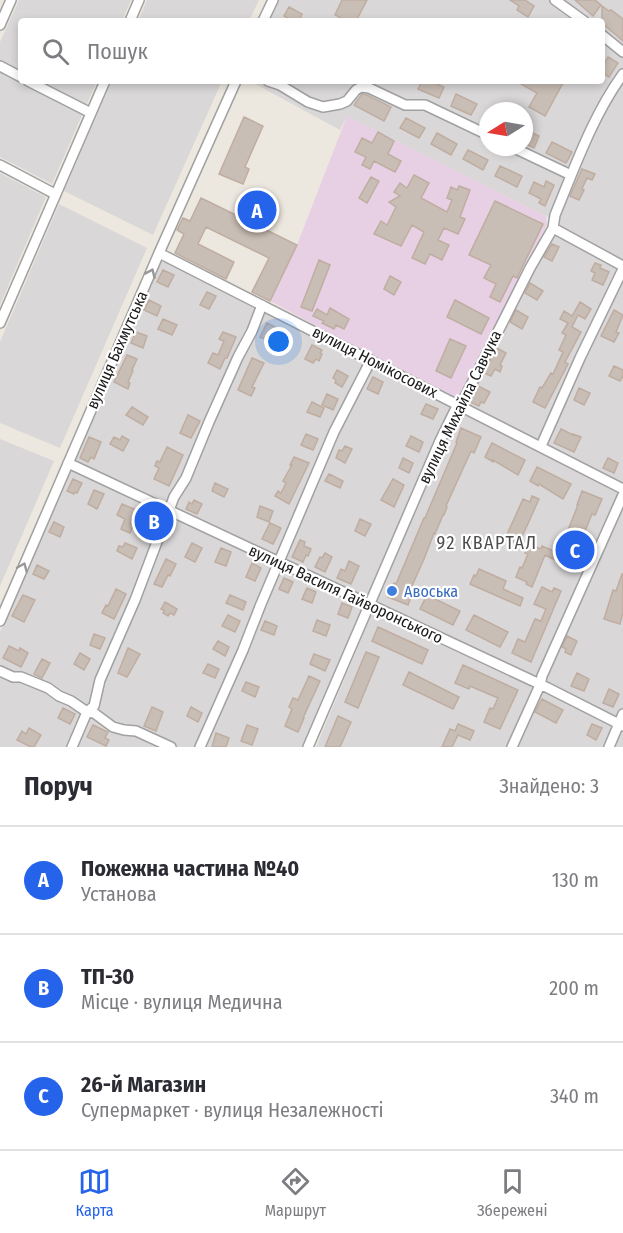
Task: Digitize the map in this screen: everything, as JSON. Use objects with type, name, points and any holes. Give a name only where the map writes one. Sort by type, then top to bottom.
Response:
[{"type":"street","points":[[0,25],[11,0]]},
{"type":"street","points":[[131,18],[139,0]]},
{"type":"street","points":[[264,18],[273,0]]},
{"type":"street","points":[[555,0],[580,18]]},
{"type":"street","points":[[605,37],[623,52]]},
{"type":"street","points":[[0,66],[18,75]]},
{"type":"street","name":"вулиця Михайла Савчука","points":[[308,747],[458,404],[465,397],[530,268],[553,228],[555,215],[594,120],[623,74]]},
{"type":"street","points":[[34,84],[91,113]]},
{"type":"street","points":[[0,323],[104,84]]},
{"type":"street","name":"вулиця Бахмутська","points":[[0,621],[235,84]]},
{"type":"street","points":[[277,84],[308,102],[323,106],[340,104],[347,101],[361,87],[369,88],[405,105],[425,105],[479,131]]},
{"type":"street","points":[[531,156],[571,175]]},
{"type":"street","points":[[0,165],[55,194]]},
{"type":"street","points":[[541,446],[623,268],[553,228]]},
{"type":"street","name":"вулиця Номікосових","points":[[159,253],[623,489]]},
{"type":"street","points":[[72,747],[87,712],[94,706],[100,680],[135,600],[174,497],[186,478],[262,305]]},
{"type":"street","points":[[200,747],[334,432],[371,360]]},
{"type":"street","name":"вулиця Василя Гайворонського","points":[[68,463],[621,725]]},
{"type":"street","points":[[512,747],[623,495]]},
{"type":"street","points":[[0,671],[41,685],[87,712],[94,713],[113,727],[136,731],[171,747]]},
{"type":"street","points":[[609,747],[621,725],[623,714]]},
{"type":"shaded area","points":[[19,0],[131,0],[123,18],[18,18],[18,84],[96,84],[52,184],[0,157],[0,42]]},
{"type":"shaded area","points":[[147,0],[259,0],[250,18],[139,18]]},
{"type":"shaded area","points":[[277,0],[551,0],[576,18],[269,18]]},
{"type":"shaded area","points":[[559,0],[623,0],[623,49],[605,35],[605,18],[583,18]]},
{"type":"shaded area","points":[[605,40],[623,55],[623,481],[620,483],[464,403],[556,221],[347,116],[340,130],[256,84],[605,84]]},
{"type":"shaded area","points":[[111,84],[221,84],[153,235],[64,191]]},
{"type":"shaded area","points":[[347,116],[546,216],[547,225],[459,400],[270,301],[297,245]]},
{"type":"shaded area","points":[[0,173],[46,197],[0,305]]},
{"type":"shaded area","points":[[59,204],[147,248],[60,448],[0,423],[0,342]]},
{"type":"shaded area","points":[[168,261],[453,406],[369,601],[77,463],[74,459],[160,263]]},
{"type":"shaded area","points":[[459,409],[619,490],[618,498],[539,674],[532,677],[376,604]]},
{"type":"shaded area","points":[[0,439],[54,461],[0,586]]},
{"type":"shaded area","points":[[74,470],[366,607],[306,747],[0,747],[0,632],[69,471]]},
{"type":"shaded area","points":[[623,505],[623,722],[548,684],[546,677]]},
{"type":"shaded area","points":[[373,611],[532,685],[533,691],[508,747],[316,747]]},
{"type":"shaded area","points":[[545,691],[623,731],[623,747],[517,747],[540,695]]},
{"type":"building","points":[[342,0],[367,0],[358,18],[341,18],[335,15]]},
{"type":"building","points":[[510,0],[525,0],[534,6],[528,17],[517,10],[519,6]]},
{"type":"building","points":[[575,0],[595,0],[601,5],[593,16]]},
{"type":"building","points":[[602,6],[623,19],[623,41],[605,26],[605,18],[602,18]]},
{"type":"building","points":[[289,7],[302,14],[300,18],[284,16]]},
{"type":"building","points":[[608,57],[618,63],[609,77],[605,75],[605,62]]},
{"type":"building","points":[[420,84],[438,84],[444,87],[439,98],[418,89]]},
{"type":"building","points":[[521,84],[562,84],[545,116],[533,109],[532,102],[537,93]]},
{"type":"building","points":[[362,94],[391,107],[384,121],[354,105]]},
{"type":"building","points":[[456,94],[477,104],[471,115],[451,106]]},
{"type":"building","points":[[244,117],[263,126],[245,167],[249,169],[243,184],[219,174]]},
{"type":"building","points":[[406,118],[425,128],[419,138],[400,128]]},
{"type":"building","points":[[378,132],[394,141],[388,154],[401,161],[395,172],[374,161],[370,169],[362,165],[366,157],[355,152],[362,138],[372,143]]},
{"type":"building","points":[[437,133],[457,144],[451,155],[431,144]]},
{"type":"building","points":[[533,133],[539,136],[533,148]]},
{"type":"building","points":[[552,142],[572,152],[566,163],[546,153]]},
{"type":"building","points":[[468,150],[488,160],[483,170],[463,159]]},
{"type":"building","points":[[500,166],[522,176],[517,187],[495,176]]},
{"type":"building","points":[[582,169],[595,174],[592,180],[587,178],[579,200],[570,196]]},
{"type":"building","points":[[414,175],[429,183],[421,198],[447,212],[452,200],[447,198],[451,187],[457,190],[459,186],[470,190],[460,217],[465,219],[458,234],[444,228],[438,240],[449,245],[442,260],[430,254],[425,264],[412,258],[424,232],[412,225],[401,246],[374,234],[381,221],[387,225],[396,207],[389,202],[400,196],[394,192],[400,183],[407,188]]},
{"type":"building","points":[[371,177],[379,181],[367,203],[359,198]]},
{"type":"building","points":[[546,181],[554,185],[545,206],[539,203],[541,199],[529,193],[534,182],[544,187]]},
{"type":"building","points":[[201,198],[297,245],[270,301],[252,292],[269,258],[206,227],[198,244],[234,262],[226,279],[175,253],[184,234],[177,230],[183,218],[190,221]]},
{"type":"building","points":[[495,201],[543,224],[517,278],[513,276],[500,302],[490,297],[496,284],[484,278],[491,265],[469,255]]},
{"type":"building","points":[[552,244],[559,247],[552,261],[544,257]]},
{"type":"building","points":[[319,260],[330,265],[312,311],[301,307]]},
{"type":"building","points":[[595,263],[609,272],[603,285],[592,280],[595,273],[591,271]]},
{"type":"building","points":[[163,270],[174,275],[168,287],[157,282]]},
{"type":"building","points":[[390,276],[401,282],[394,295],[384,289]]},
{"type":"building","points":[[530,283],[543,291],[537,300],[525,293]]},
{"type":"building","points":[[207,292],[216,296],[209,309],[200,305]]},
{"type":"building","points":[[149,300],[161,306],[157,316],[144,310]]},
{"type":"building","points":[[455,300],[489,318],[481,334],[447,317]]},
{"type":"building","points":[[580,302],[591,309],[585,319],[578,315],[572,327],[581,332],[565,362],[568,364],[545,408],[533,402],[540,387],[542,388],[551,373],[553,374],[563,352],[559,350],[566,335],[562,333],[568,323],[560,319],[564,311],[572,316]]},
{"type":"building","points":[[330,308],[349,319],[344,329],[336,325],[334,329],[313,316],[317,309],[327,315]]},
{"type":"building","points":[[516,310],[528,317],[522,329],[510,322]]},
{"type":"building","points":[[614,310],[623,315],[616,332],[619,333],[614,342],[601,336]]},
{"type":"building","points":[[163,319],[177,325],[172,335],[158,329]]},
{"type":"building","points":[[267,323],[277,328],[270,341],[260,337]]},
{"type":"building","points":[[136,332],[147,336],[143,348],[131,343]]},
{"type":"building","points":[[223,332],[236,337],[220,369],[208,363],[213,353],[218,355],[224,341],[219,339]]},
{"type":"building","points":[[450,339],[466,346],[451,378],[436,371]]},
{"type":"building","points":[[312,345],[322,350],[319,361],[316,359],[313,363],[305,359]]},
{"type":"building","points":[[497,348],[506,353],[500,365],[502,366],[500,372],[495,369],[491,376],[484,373]]},
{"type":"building","points":[[127,355],[137,359],[128,382],[130,383],[128,389],[114,382]]},
{"type":"building","points":[[252,358],[264,363],[252,387],[255,388],[251,396],[238,390]]},
{"type":"building","points":[[614,366],[623,370],[620,381],[609,376]]},
{"type":"building","points":[[337,370],[348,376],[342,387],[335,383],[336,380],[333,378]]},
{"type":"building","points":[[373,377],[383,382],[378,394],[367,389]]},
{"type":"building","points":[[478,386],[490,392],[484,403],[481,402],[479,406],[470,402]]},
{"type":"building","points":[[579,388],[590,393],[584,405],[574,400]]},
{"type":"building","points":[[327,394],[338,399],[333,410],[322,405]]},
{"type":"building","points":[[312,402],[324,408],[320,417],[307,412]]},
{"type":"building","points":[[426,404],[438,409],[433,419],[421,414]]},
{"type":"building","points":[[132,407],[148,417],[143,425],[126,415]]},
{"type":"building","points":[[188,415],[200,421],[191,438],[180,433]]},
{"type":"building","points":[[461,428],[481,437],[474,453],[471,451],[434,533],[411,588],[414,589],[408,605],[388,597],[425,518],[457,443]]},
{"type":"building","points":[[561,429],[581,437],[574,452],[554,443]]},
{"type":"building","points":[[306,434],[318,439],[313,450],[301,445]]},
{"type":"building","points":[[122,436],[129,440],[123,451],[110,444],[114,437],[120,440]]},
{"type":"building","points":[[411,436],[423,442],[419,452],[406,446]]},
{"type":"building","points":[[89,437],[101,442],[94,459],[91,457],[88,462],[80,458]]},
{"type":"building","points":[[492,443],[525,460],[518,475],[485,457]]},
{"type":"building","points":[[345,446],[352,449],[345,463],[336,458],[339,450],[342,451]]},
{"type":"building","points":[[167,447],[183,455],[169,486],[154,479],[159,468],[155,466],[157,461],[160,462]]},
{"type":"building","points":[[294,457],[309,463],[289,504],[275,496],[278,491],[281,493],[286,483],[283,481]]},
{"type":"building","points":[[403,458],[413,463],[409,473],[399,468]]},
{"type":"building","points":[[608,458],[618,463],[614,473],[603,468]]},
{"type":"building","points":[[537,467],[571,484],[563,499],[530,481]]},
{"type":"building","points":[[329,474],[343,481],[340,488],[325,481]]},
{"type":"building","points":[[73,479],[82,483],[77,493],[74,494],[67,491]]},
{"type":"building","points":[[393,479],[404,485],[394,507],[381,500]]},
{"type":"building","points":[[215,483],[228,489],[224,497],[212,491]]},
{"type":"building","points":[[94,490],[104,494],[97,509],[88,504]]},
{"type":"building","points":[[582,491],[602,499],[595,515],[592,514],[569,570],[563,568],[564,564],[545,555],[532,587],[526,584],[527,582],[516,577],[528,554],[525,553],[529,544],[556,552],[560,542],[571,546],[577,533],[568,530]]},
{"type":"building","points":[[532,496],[539,499],[521,539],[515,536],[513,542],[505,539],[523,499],[530,502]]},
{"type":"building","points":[[194,500],[202,504],[197,514],[186,509],[189,502],[192,504]]},
{"type":"building","points":[[122,504],[136,510],[130,524],[133,526],[130,533],[121,529],[125,519],[117,515]]},
{"type":"building","points":[[260,506],[273,511],[269,522],[257,517]]},
{"type":"building","points":[[360,519],[371,524],[365,536],[355,531]]},
{"type":"building","points":[[54,522],[64,527],[60,537],[49,532]]},
{"type":"building","points":[[270,523],[281,528],[273,544],[262,539]]},
{"type":"building","points":[[300,540],[305,542],[304,546],[311,549],[303,562],[292,557]]},
{"type":"building","points":[[125,543],[137,548],[132,559],[117,551],[119,546],[123,547]]},
{"type":"building","points":[[192,543],[202,548],[195,562],[185,557]]},
{"type":"building","points":[[221,548],[231,552],[226,566],[215,562]]},
{"type":"building","points":[[325,553],[332,557],[325,572],[315,567]]},
{"type":"building","points":[[166,559],[176,564],[162,587],[154,584]]},
{"type":"building","points":[[349,561],[359,566],[351,584],[337,578],[341,569],[345,571]]},
{"type":"building","points":[[252,563],[261,568],[255,581],[246,577]]},
{"type":"building","points":[[37,565],[49,571],[44,579],[33,574]]},
{"type":"building","points":[[479,569],[506,581],[503,589],[523,598],[520,606],[470,584]]},
{"type":"building","points":[[622,574],[623,613],[620,624],[604,619],[613,590],[616,591]]},
{"type":"building","points":[[284,578],[293,582],[288,593],[279,589]]},
{"type":"building","points":[[542,587],[552,592],[554,588],[561,591],[531,662],[512,653],[518,639],[525,642],[535,619],[541,621],[546,609],[534,604]]},
{"type":"building","points":[[307,588],[316,592],[312,603],[302,599]]},
{"type":"building","points":[[116,589],[126,594],[114,619],[102,613]]},
{"type":"building","points":[[23,595],[35,600],[24,622],[12,616]]},
{"type":"building","points":[[230,595],[246,602],[243,610],[226,603]]},
{"type":"building","points":[[427,595],[460,611],[453,625],[420,609]]},
{"type":"building","points":[[165,602],[177,609],[174,615],[170,613],[168,616],[163,613],[164,610],[161,609]]},
{"type":"building","points":[[342,603],[352,607],[348,618],[338,614]]},
{"type":"building","points":[[228,615],[240,621],[235,632],[222,626]]},
{"type":"building","points":[[474,615],[508,632],[500,647],[466,630]]},
{"type":"building","points":[[317,620],[330,625],[326,636],[313,631]]},
{"type":"building","points":[[265,621],[277,626],[274,635],[261,630]]},
{"type":"building","points":[[378,627],[428,650],[422,664],[372,641]]},
{"type":"building","points":[[94,634],[105,638],[100,649],[90,645]]},
{"type":"building","points":[[567,636],[577,641],[571,655],[562,647]]},
{"type":"building","points":[[218,641],[229,647],[225,656],[213,649]]},
{"type":"building","points":[[9,646],[19,651],[20,648],[28,653],[21,667],[3,658]]},
{"type":"building","points":[[128,648],[140,654],[127,677],[118,673]]},
{"type":"building","points":[[366,652],[379,657],[358,708],[345,702]]},
{"type":"building","points":[[80,653],[90,659],[84,670],[74,664]]},
{"type":"building","points":[[314,654],[330,660],[325,671],[310,664]]},
{"type":"building","points":[[42,659],[50,663],[42,678],[34,674]]},
{"type":"building","points":[[208,664],[219,669],[215,678],[203,673]]},
{"type":"building","points":[[463,665],[518,690],[500,729],[484,722],[490,708],[493,709],[498,698],[470,686],[469,689],[455,683]]},
{"type":"building","points":[[409,672],[459,697],[453,709],[403,685]]},
{"type":"building","points":[[577,673],[589,679],[584,691],[571,686]]},
{"type":"building","points":[[309,676],[320,681],[298,732],[285,726],[292,709],[289,707],[293,698],[298,700]]},
{"type":"building","points":[[246,682],[259,687],[255,697],[242,691]]},
{"type":"building","points":[[609,689],[619,694],[613,707],[603,703]]},
{"type":"building","points":[[542,699],[563,710],[556,723],[535,712]]},
{"type":"building","points":[[152,707],[163,712],[156,731],[144,726]]},
{"type":"building","points":[[191,707],[202,713],[198,722],[187,716]]},
{"type":"building","points":[[63,708],[75,714],[70,724],[58,718]]},
{"type":"building","points":[[338,716],[351,722],[340,747],[325,747]]},
{"type":"building","points":[[458,724],[474,731],[470,740],[458,735],[452,747],[442,747],[450,729],[455,731]]},
{"type":"building","points":[[592,724],[602,728],[596,740],[587,735]]},
{"type":"building","points":[[93,725],[108,732],[105,738],[109,740],[106,746],[87,737]]},
{"type":"building","points":[[247,725],[258,729],[252,745],[241,741]]},
{"type":"building","points":[[29,728],[41,735],[34,747],[17,740],[22,731],[26,734]]},
{"type":"building","points":[[216,733],[229,738],[226,747],[212,747]]},
{"type":"place","name":"Пожежна частина №40","points":[[257,210]]},
{"type":"place","name":"ТП-30","points":[[154,521]]},
{"type":"place","name":"26-й Магазин","points":[[575,550]]},
{"type":"place","name":"Авоська","points":[[392,591]]},
{"type":"district","name":"92 КВАРТАЛ","points":[[487,543]]}]
